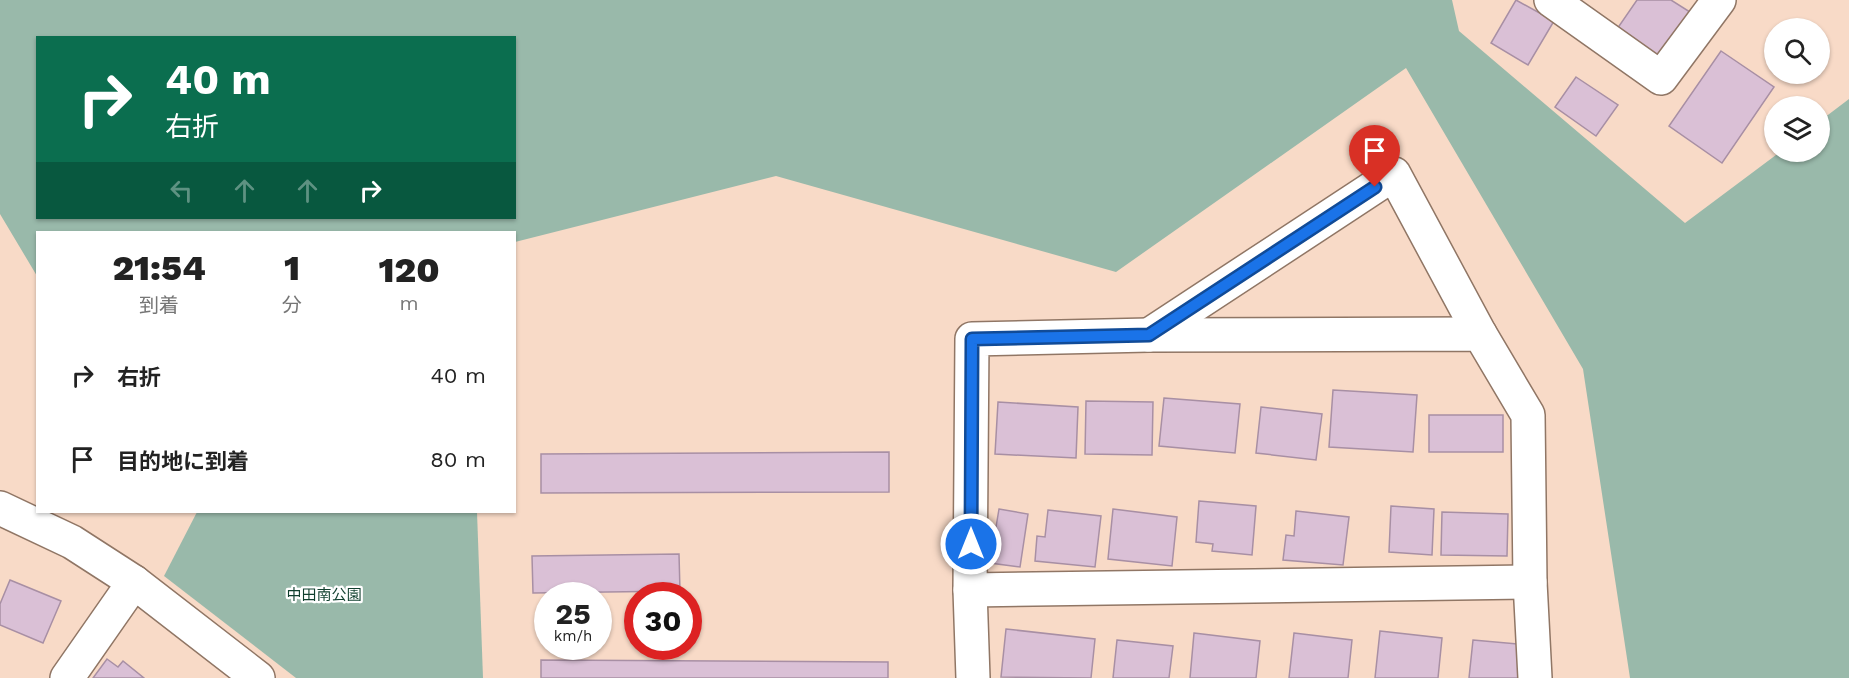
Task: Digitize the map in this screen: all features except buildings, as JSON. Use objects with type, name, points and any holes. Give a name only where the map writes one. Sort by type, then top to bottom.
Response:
[{"type":"street","points":[[1551,0],[1660,78],[1719,0]]},
{"type":"street","points":[[1149,335],[1394,174],[1480,334],[1528,415],[1530,582],[1535,678]]},
{"type":"street","points":[[973,678],[970,590],[972,339],[1149,335],[1480,334]]},
{"type":"street","points":[[0,508],[72,542],[134,582],[258,678]]},
{"type":"street","points":[[67,678],[134,582]]},
{"type":"street","points":[[970,590],[1530,582]]},
{"type":"green space","points":[[0,0],[1452,0],[1459,31],[1685,223],[1767,162],[1830,162],[1830,113],[1849,99],[1849,678],[1630,678],[1583,369],[1406,68],[1116,272],[776,176],[516,242],[516,231],[36,231],[36,274],[0,214]]},
{"type":"green space","name":"中田南公園","points":[[196,513],[477,513],[483,678],[296,678],[164,576]]},
{"type":"route","points":[[971,544],[972,339],[1149,335],[1375,187]]}]
